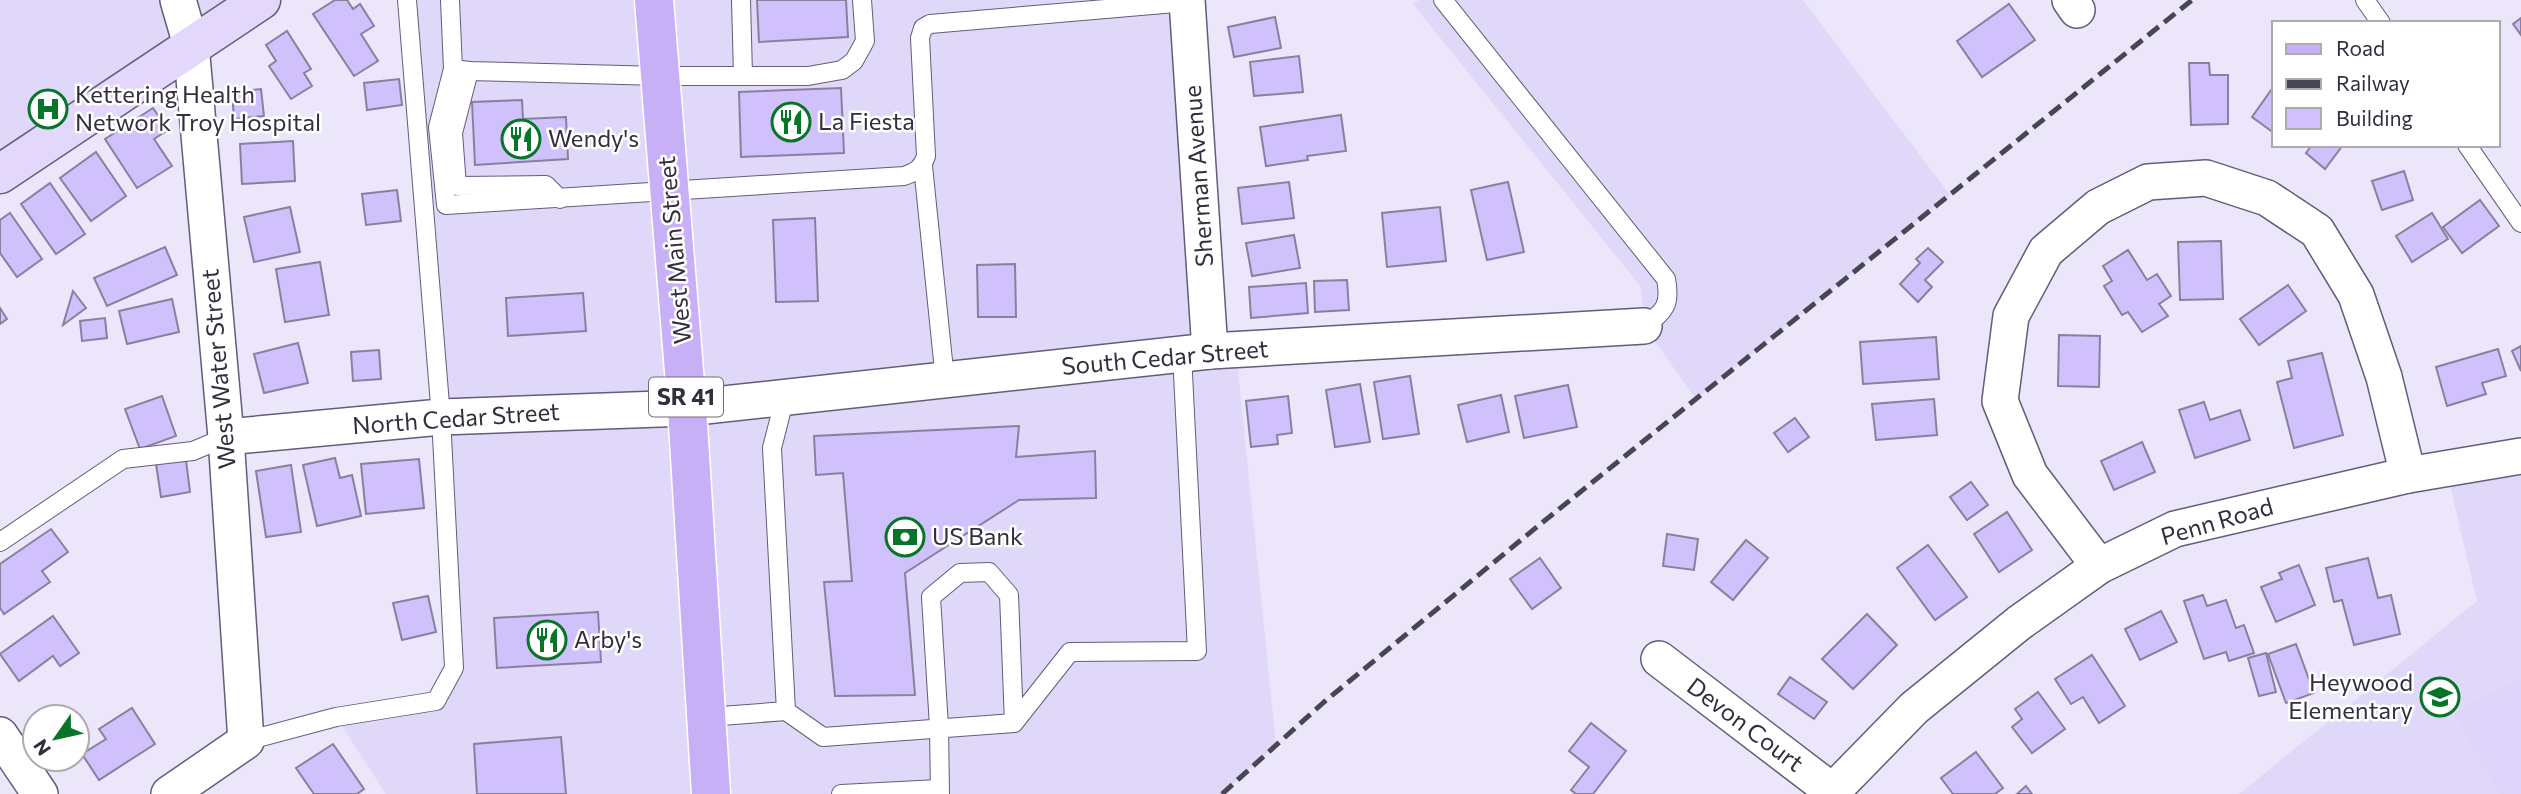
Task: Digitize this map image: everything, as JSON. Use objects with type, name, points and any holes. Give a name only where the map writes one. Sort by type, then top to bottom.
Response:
[{"type":"main road","points":[[0,174],[261,0]]},
{"type":"main road","name":"West Main Street","points":[[654,0],[687,408],[711,794]]},
{"type":"street","name":"West Water Street","points":[[178,0],[191,45],[226,437],[246,741]]},
{"type":"street","name":"Sherman Avenue","points":[[1187,1],[1196,353]]},
{"type":"street","points":[[2099,566],[2030,475],[2000,401],[2009,328],[2011,316],[2046,251],[2098,207],[2148,182],[2206,178],[2267,198],[2317,231],[2356,295],[2384,377],[2407,475]]},
{"type":"street","name":"South Cedar Street","points":[[687,408],[1196,353],[1644,326]]},
{"type":"street","name":"North Cedar Street","points":[[226,437],[441,417],[687,408]]},
{"type":"street","name":"Penn Road","points":[[1831,793],[1914,708],[2020,623],[2099,566],[2175,529],[2407,475],[2521,456]]},
{"type":"street","name":"Devon Court","points":[[1658,659],[1831,793]]},
{"type":"street","points":[[0,735],[40,794]]},
{"type":"street","points":[[169,794],[246,741]]},
{"type":"lane","points":[[246,741],[336,718],[436,701],[454,668],[441,417],[408,0]]},
{"type":"lane","points":[[450,0],[461,70],[453,133],[457,186],[546,185],[560,199],[904,176],[923,166]]},
{"type":"lane","points":[[741,0],[743,75]]},
{"type":"lane","points":[[461,70],[661,76],[808,76],[842,70],[854,61],[865,41],[862,0]]},
{"type":"lane","points":[[1443,0],[1666,279],[1669,297],[1660,314],[1644,326]]},
{"type":"lane","points":[[2365,0],[2380,21]]},
{"type":"lane","points":[[945,380],[923,166],[927,140],[920,38],[923,28],[930,24],[1187,1]]},
{"type":"lane","points":[[2468,147],[2521,223]]},
{"type":"lane","points":[[708,717],[786,711],[823,737],[1014,723],[1070,652],[1197,651],[1196,353]]},
{"type":"lane","points":[[785,397],[772,448],[786,711]]},
{"type":"lane","points":[[0,542],[123,459],[193,451],[226,437]]},
{"type":"lane","points":[[842,794],[939,791],[939,727],[931,597],[960,573],[989,572],[1009,595],[1014,723]]},
{"type":"shaded area","name":"Kettering Health Network Troy Hospital","points":[[0,0],[261,0],[0,174]]},
{"type":"shaded area","points":[[407,0],[1187,0],[1210,351],[1236,350],[1276,745],[1222,794],[386,794],[336,717],[436,701],[454,668]]},
{"type":"shaded area","points":[[1419,0],[1803,0],[1950,195],[1696,399],[1644,326],[1641,287],[1413,4]]},
{"type":"shaded area","name":"Heywood Elementary","points":[[2521,456],[2521,794],[2239,794],[2477,601],[2446,468]]},
{"type":"shaded area","points":[[2521,681],[2521,794],[2498,794],[2455,712],[2511,683]]},
{"type":"building","points":[[335,0],[347,0],[353,9],[360,4],[374,26],[361,34],[378,61],[354,76],[313,14]]},
{"type":"building","points":[[757,0],[846,0],[848,37],[759,42]]},
{"type":"building","points":[[2009,4],[2035,40],[1982,77],[1957,41]]},
{"type":"building","points":[[1275,17],[1281,48],[1234,57],[1228,27]]},
{"type":"building","points":[[2521,18],[2521,35],[2513,24]]},
{"type":"building","points":[[287,31],[311,69],[304,73],[312,86],[291,99],[269,66],[276,61],[266,45]]},
{"type":"building","points":[[1299,56],[1303,92],[1254,96],[1250,62]]},
{"type":"building","points":[[2189,63],[2209,63],[2210,75],[2228,75],[2228,124],[2191,125]]},
{"type":"building","points":[[399,79],[402,105],[367,110],[364,83]]},
{"type":"building","name":"La Fiesta","points":[[841,88],[844,153],[741,157],[739,92]]},
{"type":"building","points":[[261,89],[264,116],[234,119],[232,92]]},
{"type":"building","points":[[2272,89],[2272,132],[2252,117]]},
{"type":"building","name":"Wendy's","points":[[522,100],[523,119],[566,117],[568,159],[475,165],[472,102]]},
{"type":"building","points":[[153,108],[168,130],[154,139],[172,166],[137,188],[105,139]]},
{"type":"building","points":[[1341,115],[1346,151],[1307,156],[1308,160],[1266,166],[1260,127]]},
{"type":"building","points":[[293,141],[295,181],[242,184],[240,144]]},
{"type":"building","points":[[2310,147],[2342,147],[2325,169],[2306,153]]},
{"type":"building","points":[[96,152],[126,196],[91,221],[60,178]]},
{"type":"building","points":[[2404,171],[2413,200],[2382,210],[2372,181]]},
{"type":"building","points":[[1289,182],[1294,218],[1242,224],[1238,188]]},
{"type":"building","points":[[1508,182],[1524,252],[1487,260],[1471,190]]},
{"type":"building","points":[[50,183],[85,234],[56,254],[21,204]]},
{"type":"building","points":[[397,190],[401,221],[366,225],[362,194]]},
{"type":"building","points":[[2480,200],[2499,226],[2462,253],[2443,227]]},
{"type":"building","points":[[290,207],[300,252],[254,262],[244,217]]},
{"type":"building","points":[[1440,207],[1446,261],[1387,267],[1382,213]]},
{"type":"building","points":[[10,213],[42,259],[17,277],[0,253],[0,220]]},
{"type":"building","points":[[2432,213],[2448,239],[2412,262],[2396,236]]},
{"type":"building","points":[[815,218],[818,301],[776,302],[773,220]]},
{"type":"building","points":[[1294,235],[1300,268],[1252,276],[1246,243]]},
{"type":"building","points":[[2221,241],[2223,299],[2180,300],[2178,242]]},
{"type":"building","points":[[165,247],[177,275],[107,306],[94,278]]},
{"type":"building","points":[[1928,248],[1943,262],[1925,280],[1932,287],[1918,302],[1900,284],[1920,263],[1916,259]]},
{"type":"building","points":[[2128,250],[2147,280],[2157,274],[2171,296],[2159,304],[2168,316],[2142,332],[2128,312],[2122,315],[2104,286],[2112,281],[2103,266]]},
{"type":"building","points":[[320,262],[329,315],[285,322],[276,269]]},
{"type":"building","points":[[1015,264],[1016,317],[978,317],[977,265]]},
{"type":"building","points":[[1347,280],[1349,310],[1315,312],[1314,281]]},
{"type":"building","points":[[1306,283],[1308,313],[1251,318],[1249,287]]},
{"type":"building","points":[[2288,285],[2306,311],[2259,345],[2240,319]]},
{"type":"building","points":[[73,291],[86,308],[63,325]]},
{"type":"building","points":[[583,293],[586,331],[508,336],[506,298]]},
{"type":"building","points":[[172,299],[179,332],[127,344],[119,311]]},
{"type":"building","points":[[0,308],[7,319],[0,324]]},
{"type":"building","points":[[105,318],[107,338],[82,341],[80,321]]},
{"type":"building","points":[[2059,335],[2100,336],[2099,387],[2058,386]]},
{"type":"building","points":[[1936,337],[1939,379],[1863,384],[1860,342]]},
{"type":"building","points":[[298,343],[308,383],[264,393],[254,354]]},
{"type":"building","points":[[2521,346],[2521,371],[2512,351]]},
{"type":"building","points":[[2498,349],[2506,376],[2482,383],[2486,394],[2447,406],[2436,367]]},
{"type":"building","points":[[379,350],[381,379],[353,381],[351,352]]},
{"type":"building","points":[[2322,353],[2343,435],[2294,448],[2277,382],[2292,378],[2288,361]]},
{"type":"building","points":[[1410,376],[1419,434],[1383,439],[1374,382]]},
{"type":"building","points":[[1360,384],[1370,442],[1335,447],[1326,390]]},
{"type":"building","points":[[1568,385],[1577,427],[1524,438],[1515,396]]},
{"type":"building","points":[[1501,395],[1509,432],[1467,442],[1458,405]]},
{"type":"building","points":[[162,396],[176,436],[140,449],[125,409]]},
{"type":"building","points":[[1288,396],[1292,433],[1277,435],[1278,444],[1251,447],[1246,401]]},
{"type":"building","points":[[1934,399],[1937,435],[1876,440],[1872,404]]},
{"type":"building","points":[[2204,402],[2210,420],[2240,410],[2250,440],[2195,458],[2179,410]]},
{"type":"building","points":[[1795,418],[1809,437],[1788,452],[1774,433]]},
{"type":"building","name":"US Bank","points":[[1019,426],[1016,457],[1095,451],[1096,498],[1019,500],[905,573],[915,695],[835,696],[824,582],[852,581],[843,473],[816,475],[814,436]]},
{"type":"building","points":[[2142,442],[2155,472],[2114,490],[2101,461]]},
{"type":"building","points":[[335,458],[340,478],[352,475],[361,516],[317,526],[303,465]]},
{"type":"building","points":[[419,459],[424,508],[366,514],[361,464]]},
{"type":"building","points":[[186,460],[190,492],[161,497],[156,464]]},
{"type":"building","points":[[291,465],[301,532],[266,537],[256,471]]},
{"type":"building","points":[[1971,482],[1988,505],[1967,520],[1950,497]]},
{"type":"building","points":[[2007,512],[2032,550],[1999,572],[1974,534]]},
{"type":"building","points":[[51,529],[68,552],[42,571],[50,582],[4,614],[0,608],[0,564]]},
{"type":"building","points":[[1667,534],[1698,539],[1694,570],[1663,566]]},
{"type":"building","points":[[1746,540],[1768,558],[1733,600],[1711,582]]},
{"type":"building","points":[[1928,545],[1967,597],[1935,620],[1897,568]]},
{"type":"building","points":[[1540,558],[1561,588],[1532,609],[1510,579]]},
{"type":"building","points":[[2368,558],[2378,598],[2391,595],[2400,634],[2354,645],[2342,600],[2334,602],[2326,568]]},
{"type":"building","points":[[2299,565],[2315,605],[2276,622],[2261,587],[2282,579],[2279,573]]},
{"type":"building","points":[[2203,595],[2207,606],[2226,600],[2236,628],[2244,625],[2254,653],[2229,661],[2226,652],[2204,659],[2184,601]]},
{"type":"building","points":[[428,596],[436,632],[402,640],[393,603]]},
{"type":"building","points":[[2161,611],[2177,642],[2140,660],[2125,629]]},
{"type":"building","name":"Arby's","points":[[598,612],[601,662],[497,668],[494,618]]},
{"type":"building","points":[[1867,614],[1897,645],[1853,689],[1822,659]]},
{"type":"building","points":[[53,616],[79,653],[60,666],[53,656],[19,681],[0,654]]},
{"type":"building","points":[[2296,644],[2314,693],[2286,703],[2268,654]]},
{"type":"building","points":[[2266,653],[2276,692],[2259,696],[2248,658]]},
{"type":"building","points":[[2092,655],[2125,706],[2099,723],[2083,697],[2071,704],[2055,679]]},
{"type":"building","points":[[1790,677],[1827,702],[1814,719],[1778,694]]},
{"type":"building","points":[[2038,692],[2065,729],[2032,753],[2012,727],[2022,719],[2015,709]]},
{"type":"building","points":[[132,708],[155,744],[99,780],[91,768],[91,748],[106,739],[99,729]]},
{"type":"building","points":[[1591,723],[1626,751],[1593,794],[1576,794],[1571,790],[1589,767],[1569,751]]},
{"type":"building","points":[[561,737],[566,794],[477,794],[474,744]]},
{"type":"building","points":[[333,744],[364,789],[357,794],[314,794],[296,768]]},
{"type":"building","points":[[1976,752],[2003,788],[1995,794],[1953,794],[1941,778]]},
{"type":"building","points":[[2026,786],[2032,794],[2017,794]]},
{"type":"railway","points":[[1222,794],[1324,702],[1538,526],[2192,0]]},
{"type":"place","name":"Kettering Health Network Troy Hospital","points":[[48,109]]},
{"type":"place","name":"La Fiesta","points":[[791,122]]},
{"type":"place","name":"Wendy's","points":[[521,139]]},
{"type":"place","name":"US Bank","points":[[905,537]]},
{"type":"place","name":"Arby's","points":[[547,640]]},
{"type":"place","name":"Heywood Elementary","points":[[2440,697]]}]
